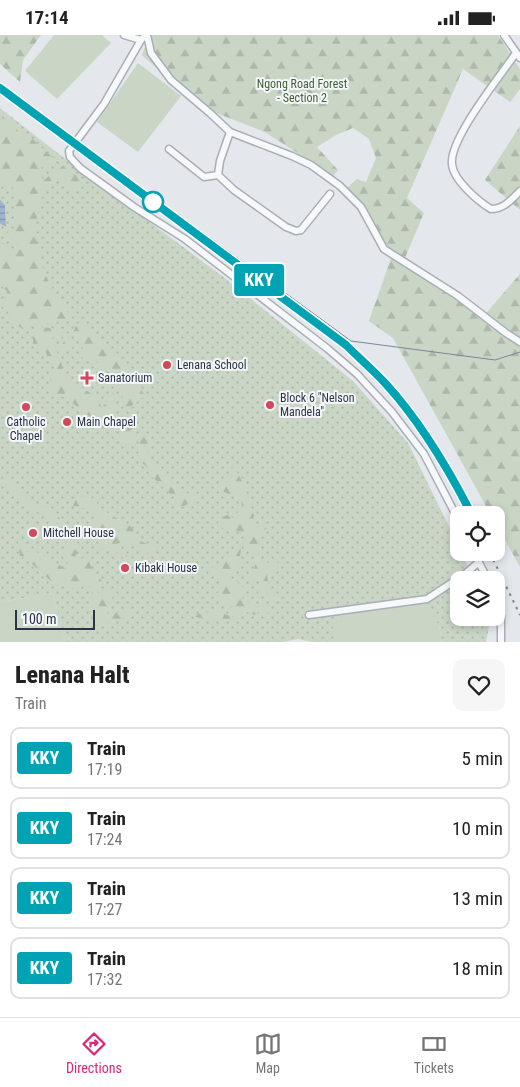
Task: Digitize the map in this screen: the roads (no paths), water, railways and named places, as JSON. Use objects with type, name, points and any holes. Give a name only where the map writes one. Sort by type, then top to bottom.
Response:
[{"type":"street","points":[[124,35],[144,37]]},
{"type":"street","points":[[504,35],[518,55],[482,101],[458,139],[452,154],[452,165],[455,175],[463,185],[492,209],[510,202],[520,191]]},
{"type":"street","points":[[144,37],[151,53],[171,80],[212,114],[230,132],[292,155],[340,186],[361,207],[384,249],[458,296],[520,342]]},
{"type":"street","points":[[144,37],[104,104],[69,151],[70,157],[80,168],[134,207],[185,239],[328,349],[356,374],[392,412],[424,454],[451,506]]},
{"type":"street","points":[[218,175],[220,161],[230,132]]},
{"type":"street","points":[[170,149],[204,177],[218,175]]},
{"type":"street","points":[[218,175],[229,186],[286,227],[296,231],[304,227],[330,194]]},
{"type":"street","points":[[309,615],[427,599],[465,574],[479,562],[484,571]]},
{"type":"street","points":[[501,626],[501,642]]},
{"type":"water","points":[[0,200],[5,205],[6,226],[0,224]]},
{"type":"tram line","points":[[94,159],[120,172],[351,341],[495,360],[520,352]]},
{"type":"railway","points":[[0,88],[346,345],[385,383],[410,413],[443,463],[467,506]]},
{"type":"railway","points":[[494,561],[520,615]]},
{"type":"train","name":"KKY","points":[[0,88],[346,345],[385,383],[413,416],[451,474],[467,506]]},
{"type":"place","name":"Lenana School","points":[[167,365]]},
{"type":"place","name":"Sanatorium","points":[[87,378]]},
{"type":"place","name":"Block 6 \"Nelson Mandela\"","points":[[270,405]]},
{"type":"place","name":"Catholic Chapel","points":[[26,407]]},
{"type":"place","name":"Main Chapel","points":[[67,422]]},
{"type":"place","name":"Mitchell House","points":[[33,533]]},
{"type":"place","name":"Kibaki House","points":[[125,568]]},
{"type":"park label","name":"Ngong Road Forest - Section 2","points":[[302,91]]}]
